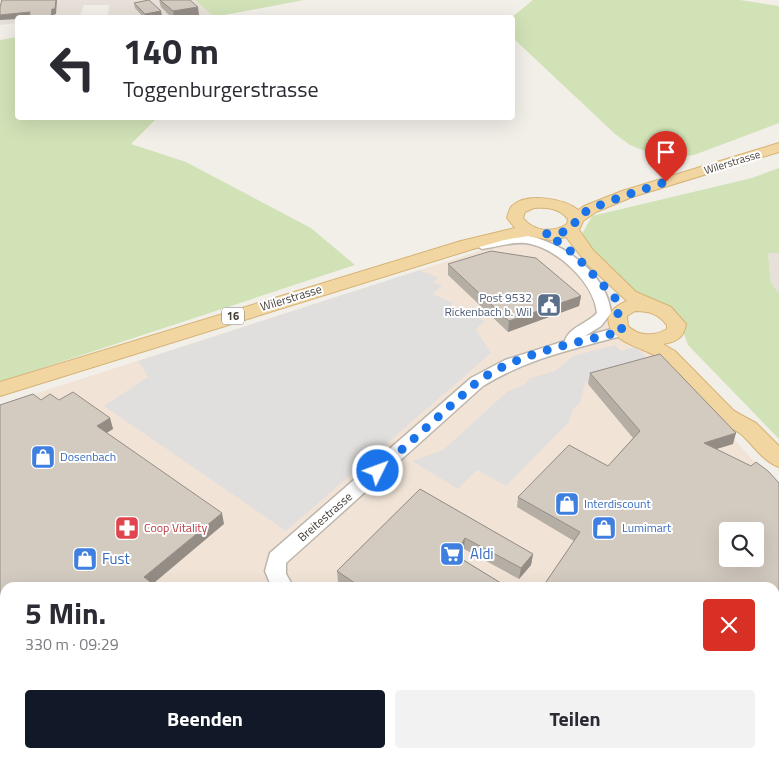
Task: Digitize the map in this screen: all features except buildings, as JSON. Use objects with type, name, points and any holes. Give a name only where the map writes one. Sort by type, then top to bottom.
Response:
[{"type":"main road","name":"Wilerstrasse","points":[[0,389],[467,244],[503,235],[563,232],[590,209],[628,194],[779,146]]},
{"type":"main road","name":"Wilerstrasse","points":[[467,244],[475,236],[505,225],[515,218],[518,209],[524,206],[549,203],[576,203],[602,196],[628,194]]},
{"type":"main road","points":[[549,203],[567,209],[573,224],[574,239],[623,290],[635,299],[669,315],[674,320],[677,344],[744,413],[748,428]]},
{"type":"main road","points":[[515,218],[522,228],[537,233],[568,250],[616,299],[626,328],[668,356],[727,416],[748,428],[779,459]]},
{"type":"main road","points":[[626,328],[631,306],[656,308]]},
{"type":"main road","points":[[626,328],[658,341],[670,337],[675,332]]},
{"type":"street","points":[[467,244],[484,245],[497,241],[528,240],[550,245],[570,258],[597,288],[603,299],[604,313],[596,323],[574,336],[572,345]]},
{"type":"street","name":"Breitestrasse","points":[[280,582],[274,568],[277,559],[477,382],[494,370],[516,360],[626,328]]},
{"type":"shaded area","points":[[0,0],[195,0],[212,15],[108,15],[109,5],[84,5],[80,15],[15,15],[15,23],[0,25]]},
{"type":"shaded area","points":[[507,242],[539,245],[563,255],[779,488],[779,582],[0,582],[0,405]]},
{"type":"shaded area","points":[[768,252],[779,253],[779,293],[771,283]]},
{"type":"shaded area","points":[[420,270],[439,278],[433,282],[442,286],[433,294],[453,303],[451,306],[485,321],[476,329],[491,353],[286,531],[104,406],[148,377],[138,361]]},
{"type":"shaded area","points":[[615,345],[621,351],[636,347],[652,364],[585,383],[580,403],[573,409],[569,422],[506,486],[477,470],[458,489],[412,461],[443,450],[508,391],[524,385],[530,378],[555,371],[573,356]]},
{"type":"green space","points":[[195,0],[304,0],[225,15],[212,15]]},
{"type":"green space","points":[[533,0],[740,0],[779,6],[779,123],[694,155],[678,157],[661,156],[630,145],[615,134],[515,40],[514,15]]},
{"type":"green space","points":[[15,37],[15,120],[155,120],[131,144],[186,162],[311,228],[355,265],[0,382],[0,40]]},
{"type":"green space","points":[[779,168],[779,253],[768,253],[771,283],[779,293],[779,439],[688,345],[677,315],[634,292],[581,236],[592,216],[752,178]]},
{"type":"place","name":"Post 9532 Rickenbach b. Wil","points":[[549,305]]},
{"type":"place","name":"Dosenbach","points":[[43,457]]},
{"type":"place","name":"Interdiscount","points":[[567,504]]},
{"type":"place","name":"Coop Vitality","points":[[127,528]]},
{"type":"place","name":"Lumimart","points":[[604,528]]},
{"type":"place","name":"Aldi","points":[[452,554]]},
{"type":"place","name":"Fust","points":[[85,559]]},
{"type":"route","points":[[378,471],[477,382],[494,370],[536,353],[623,331],[617,320],[616,299],[575,255],[562,244],[545,234],[554,234],[570,229],[576,223],[576,219],[590,209],[666,182]]}]
